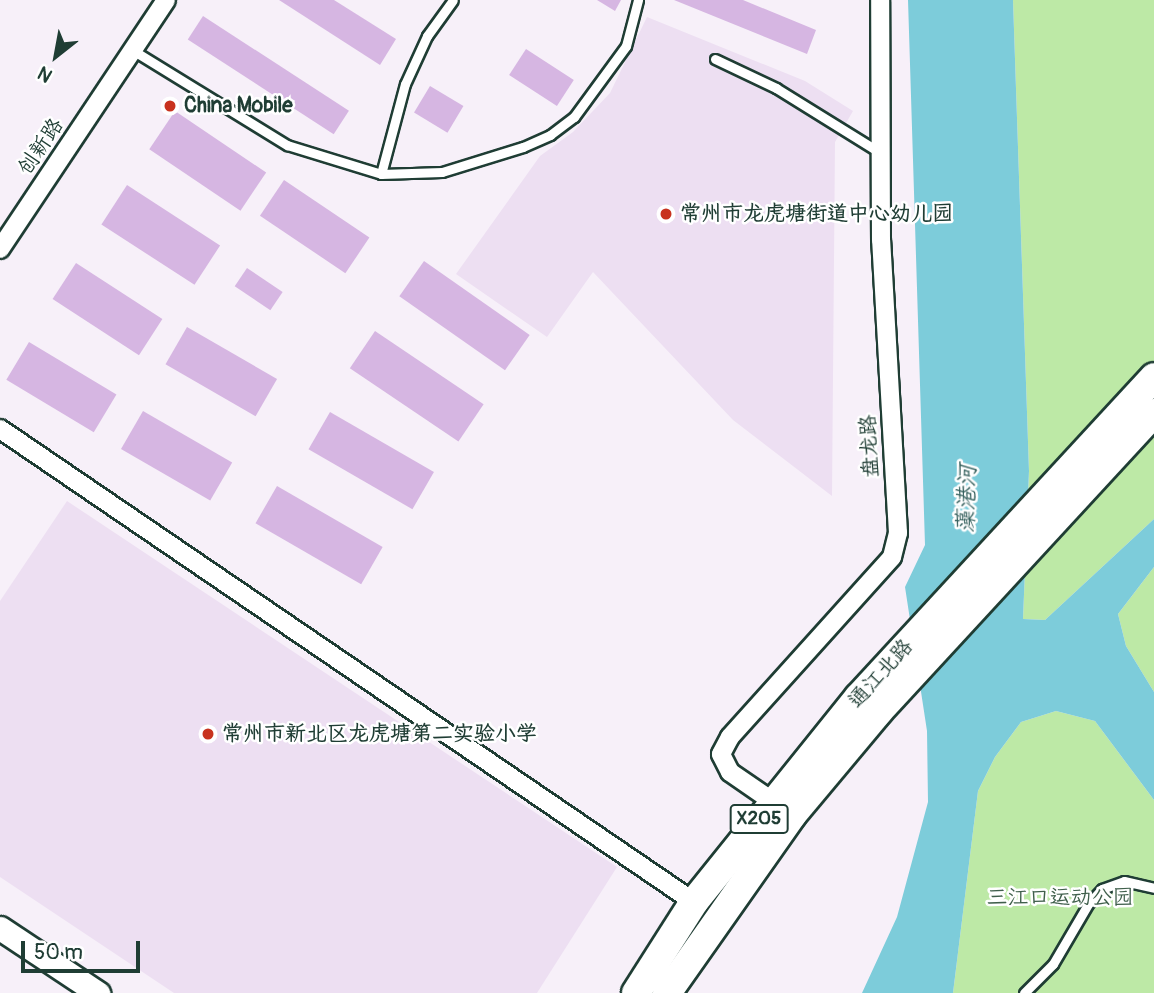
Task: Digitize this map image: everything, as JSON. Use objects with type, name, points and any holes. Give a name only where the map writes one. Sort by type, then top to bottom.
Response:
[{"type":"main road","name":"通江北路","points":[[636,993],[694,902],[772,801],[897,656],[1154,377]]},
{"type":"main road","name":"通江北路","points":[[667,993],[792,816],[898,690],[1154,413]]},
{"type":"street","name":"创新路","points":[[0,249],[166,0]]},
{"type":"street","name":"盘龙路","points":[[772,801],[730,772],[721,754],[730,737],[892,557],[898,533],[881,240],[880,0]]},
{"type":"street","points":[[0,429],[694,902]]},
{"type":"street","points":[[0,928],[97,993]]},
{"type":"lane","points":[[381,174],[405,83],[427,36],[453,0]]},
{"type":"lane","points":[[134,51],[287,145],[381,174],[442,172],[550,135],[574,117],[602,85],[626,46],[638,0]]},
{"type":"lane","points":[[715,59],[776,89],[881,153]]},
{"type":"lane","points":[[1024,993],[1053,964],[1088,904],[1102,890],[1124,881],[1154,888]]},
{"type":"shaded area","name":"常州市龙虎塘街道中心幼儿园","points":[[647,17],[805,81],[853,111],[835,142],[832,496],[733,420],[593,272],[547,337],[456,274],[540,156],[573,132],[610,93]]},
{"type":"shaded area","name":"常州市新北区龙虎塘第二实验小学","points":[[67,501],[617,867],[537,993],[174,993],[0,877],[0,601]]},
{"type":"green space","points":[[1013,0],[1154,0],[1154,519],[1045,620],[1023,619],[1029,471]]},
{"type":"green space","points":[[1154,567],[1154,692],[1126,646],[1118,614]]},
{"type":"green space","name":"三江口运动公园","points":[[1056,711],[1095,721],[1154,800],[1154,993],[953,993],[978,791],[995,757],[1021,722]]},
{"type":"water","name":"藻港河","points":[[908,0],[1013,0],[1029,471],[1023,619],[1045,620],[1154,519],[1154,567],[1118,614],[1126,646],[1154,692],[1154,800],[1095,721],[1056,711],[1021,722],[995,757],[978,791],[953,993],[862,993],[897,917],[928,802],[927,731],[905,587],[925,545]]},
{"type":"building","points":[[279,0],[334,0],[396,39],[380,65]]},
{"type":"building","points":[[597,0],[621,0],[615,11]]},
{"type":"building","points":[[674,0],[743,0],[816,30],[807,54]]},
{"type":"building","points":[[203,16],[349,111],[334,134],[188,39]]},
{"type":"building","points":[[526,49],[574,80],[557,106],[509,75]]},
{"type":"building","points":[[430,86],[463,106],[447,133],[414,113]]},
{"type":"building","points":[[175,111],[266,173],[240,211],[149,149]]},
{"type":"building","points":[[284,180],[369,238],[345,273],[260,216]]},
{"type":"building","points":[[127,185],[220,245],[194,285],[101,224]]},
{"type":"building","points":[[424,261],[530,335],[505,370],[399,296]]},
{"type":"building","points":[[76,263],[162,319],[139,355],[53,299]]},
{"type":"building","points":[[247,268],[283,292],[270,310],[235,286]]},
{"type":"building","points":[[187,327],[277,379],[256,416],[166,364]]},
{"type":"building","points":[[375,331],[484,404],[458,442],[350,368]]},
{"type":"building","points":[[29,342],[116,395],[94,432],[6,380]]},
{"type":"building","points":[[143,411],[232,462],[210,501],[121,449]]},
{"type":"building","points":[[330,412],[434,472],[412,509],[308,449]]},
{"type":"building","points":[[277,486],[383,547],[361,584],[256,523]]},
{"type":"place","name":"China Mobile","points":[[170,106]]},
{"type":"place","name":"常州市龙虎塘街道中心幼儿园","points":[[666,214]]},
{"type":"place","name":"常州市新北区龙虎塘第二实验小学","points":[[208,734]]}]
